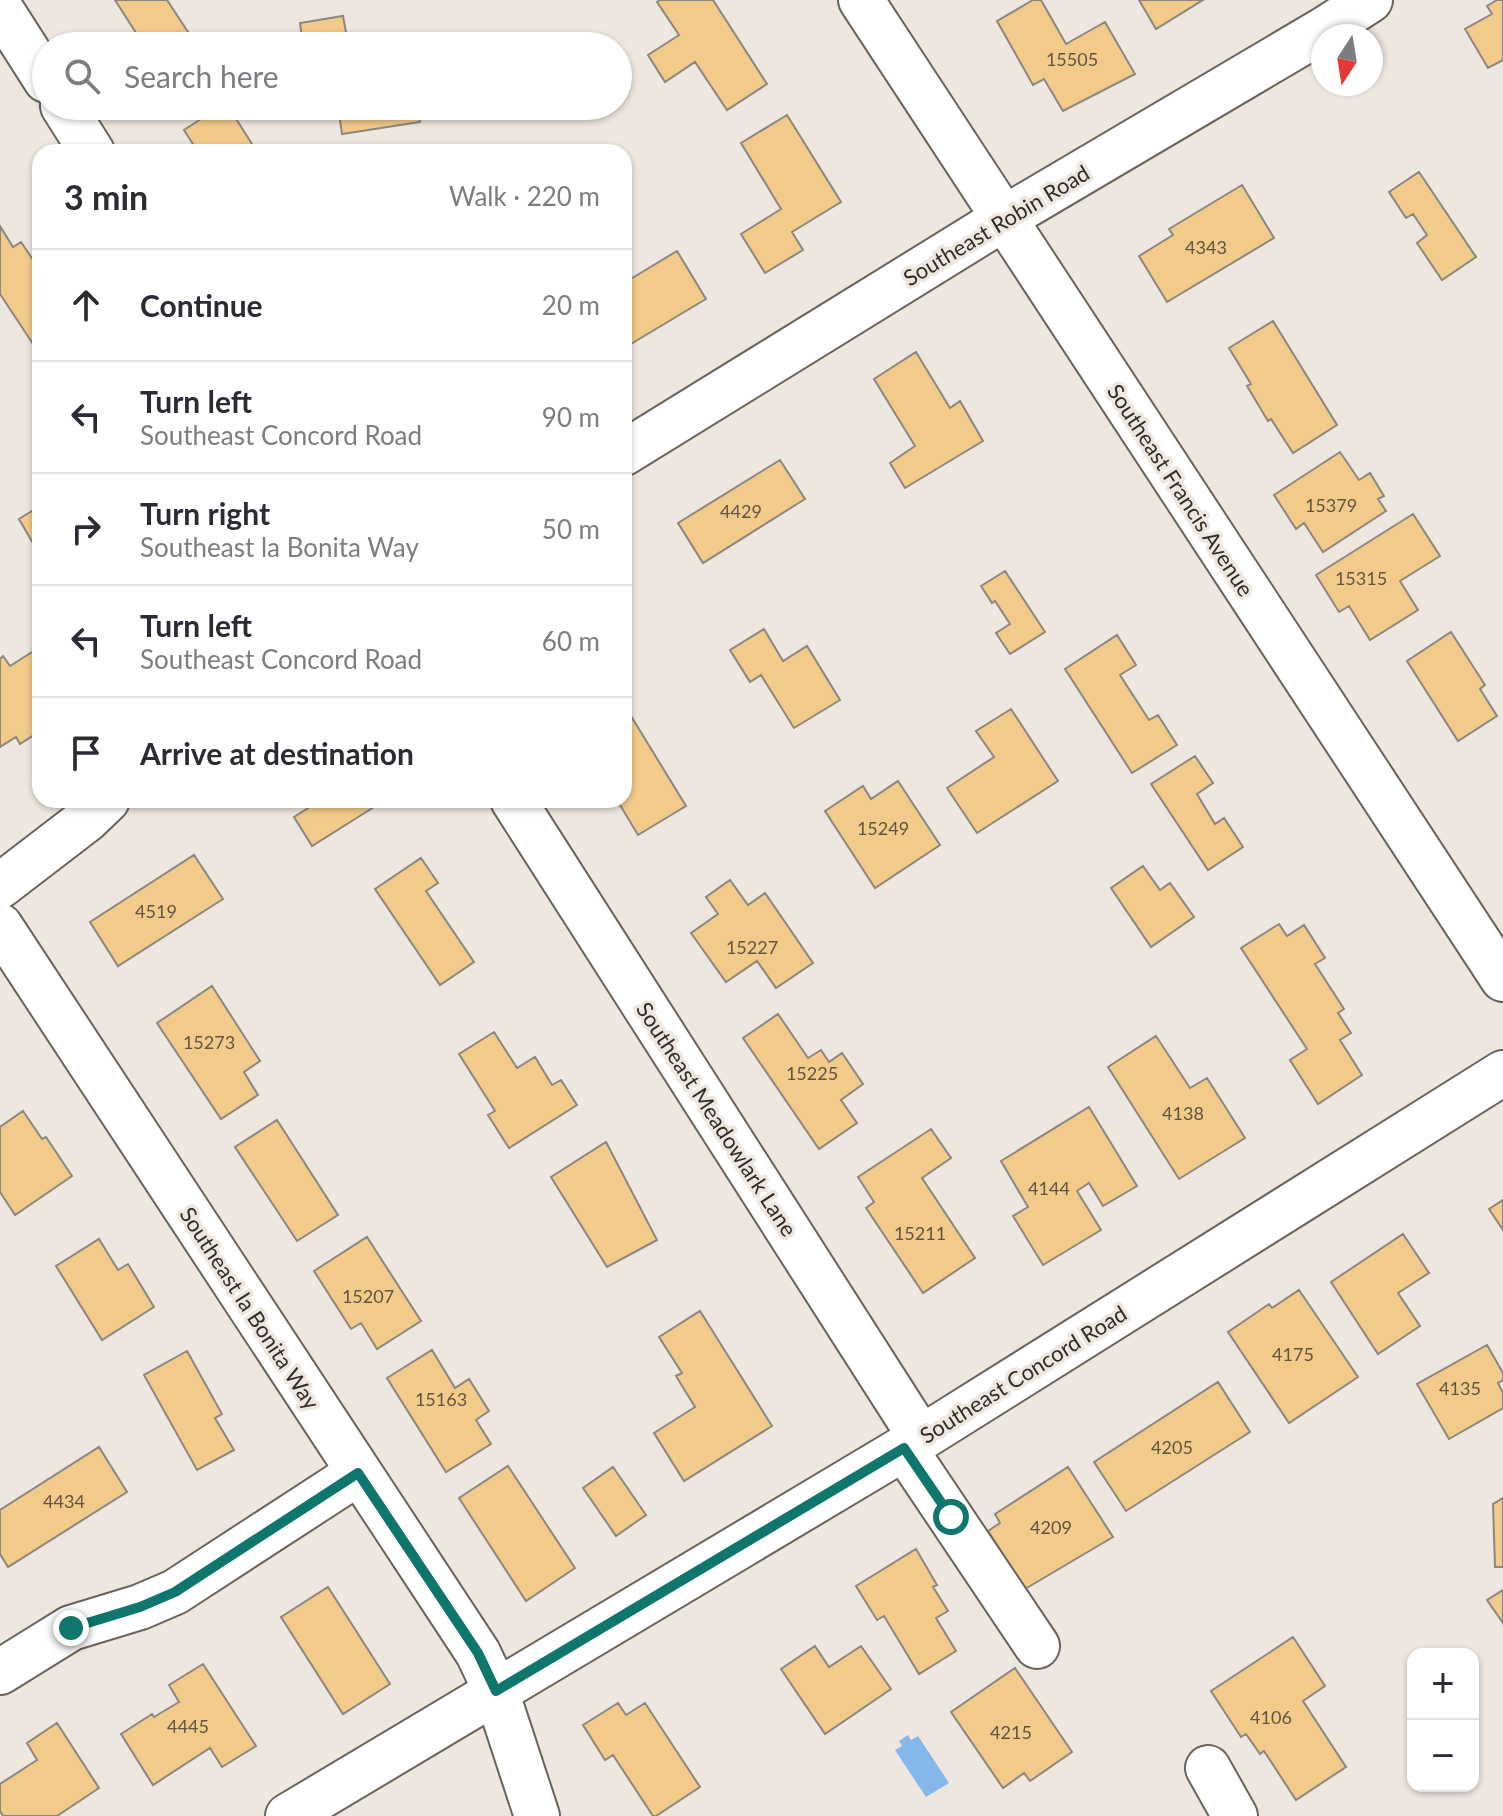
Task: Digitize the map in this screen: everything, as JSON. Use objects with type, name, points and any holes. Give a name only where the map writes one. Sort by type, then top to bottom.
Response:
[{"type":"street","name":"Southeast Francis Avenue","points":[[861,0],[1503,979]]},
{"type":"street","name":"Southeast Robin Road","points":[[632,448],[1003,219],[1370,0]]},
{"type":"street","points":[[0,8],[32,58]]},
{"type":"street","points":[[72,120],[87,144]]},
{"type":"street","points":[[0,886],[98,808]]},
{"type":"street","name":"Southeast Meadowlark Lane","points":[[518,808],[1037,1646]]},
{"type":"street","name":"Southeast la Bonita Way","points":[[0,926],[478,1653],[496,1691],[537,1816]]},
{"type":"street","name":"Southeast Concord Road","points":[[288,1816],[912,1443],[1503,1073]]},
{"type":"street","points":[[0,1672],[71,1628],[140,1607],[175,1592],[358,1473]]},
{"type":"street","points":[[1208,1768],[1235,1816]]},
{"type":"water","points":[[908,1735],[911,1740],[918,1736],[949,1783],[926,1797],[895,1750],[902,1746],[899,1741]]},
{"type":"building","points":[[115,0],[167,0],[188,32],[135,32]]},
{"type":"building","points":[[713,0],[767,84],[727,110],[695,62],[665,82],[648,55],[679,35],[657,2]]},
{"type":"building","points":[[1033,0],[1041,0],[1066,44],[1105,22],[1135,74],[1063,111],[1044,79],[1033,85],[997,21]]},
{"type":"building","points":[[1139,0],[1203,0],[1156,29]]},
{"type":"building","points":[[1503,0],[1503,60],[1488,68],[1465,29],[1492,14],[1487,6]]},
{"type":"building","points":[[343,16],[346,32],[301,32],[300,23]]},
{"type":"building","points":[[787,115],[841,202],[792,232],[803,250],[765,273],[741,234],[781,209],[741,143]]},
{"type":"building","points":[[199,120],[237,120],[252,144],[193,144],[184,130]]},
{"type":"building","points":[[340,120],[420,120],[420,122],[342,134]]},
{"type":"building","points":[[1419,172],[1476,257],[1442,280],[1417,243],[1427,235],[1413,214],[1406,218],[1389,192]]},
{"type":"building","points":[[1242,185],[1274,238],[1167,302],[1139,256],[1173,235],[1169,229]]},
{"type":"building","points":[[0,226],[13,247],[21,242],[32,258],[32,342],[0,294]]},
{"type":"building","points":[[677,251],[706,299],[632,343],[632,278]]},
{"type":"building","points":[[1273,321],[1337,425],[1293,453],[1271,419],[1268,421],[1247,386],[1251,384],[1229,348]]},
{"type":"building","points":[[916,352],[950,408],[960,401],[983,441],[905,488],[890,463],[915,446],[874,379]]},
{"type":"building","points":[[1340,452],[1359,480],[1370,473],[1384,496],[1378,499],[1386,511],[1323,552],[1304,523],[1296,529],[1274,495]]},
{"type":"building","points":[[780,460],[805,499],[703,563],[678,523]]},
{"type":"building","points":[[32,511],[32,542],[19,519]]},
{"type":"building","points":[[1413,514],[1440,556],[1400,581],[1418,610],[1370,640],[1349,606],[1339,612],[1316,575]]},
{"type":"building","points":[[1005,571],[1045,632],[1010,654],[996,633],[1010,624],[981,586]]},
{"type":"building","points":[[764,629],[783,661],[807,646],[840,700],[794,728],[761,675],[750,682],[730,650]]},
{"type":"building","points":[[1451,632],[1485,685],[1480,689],[1497,716],[1458,741],[1407,661]]},
{"type":"building","points":[[1117,635],[1136,665],[1120,675],[1149,720],[1158,715],[1177,745],[1132,773],[1065,669]]},
{"type":"building","points":[[32,652],[32,736],[20,744],[16,737],[0,747],[0,659],[3,656],[10,666]]},
{"type":"building","points":[[1011,709],[1058,781],[977,833],[947,788],[994,757],[976,731]]},
{"type":"building","points":[[632,718],[686,806],[638,835],[622,808],[632,808]]},
{"type":"building","points":[[1195,756],[1213,783],[1197,794],[1215,824],[1224,818],[1243,847],[1208,870],[1151,784]]},
{"type":"building","points":[[898,781],[940,845],[875,888],[825,811],[863,786],[871,799]]},
{"type":"building","points":[[308,808],[372,808],[312,846],[294,817]]},
{"type":"building","points":[[194,855],[223,899],[118,966],[90,922]]},
{"type":"building","points":[[421,858],[438,883],[426,891],[474,962],[440,985],[375,889]]},
{"type":"building","points":[[1143,866],[1160,890],[1170,883],[1194,917],[1151,947],[1111,888]]},
{"type":"building","points":[[730,880],[748,905],[765,893],[813,963],[776,988],[757,961],[726,982],[691,933],[718,914],[706,897]]},
{"type":"building","points":[[1279,924],[1287,936],[1304,925],[1325,958],[1315,964],[1344,1009],[1338,1013],[1351,1033],[1340,1040],[1362,1075],[1318,1104],[1290,1060],[1307,1049],[1241,948]]},
{"type":"building","points":[[212,986],[260,1061],[244,1072],[258,1095],[221,1119],[157,1023]]},
{"type":"building","points":[[778,1014],[808,1058],[821,1050],[829,1062],[842,1053],[863,1084],[841,1100],[857,1123],[819,1149],[743,1038]]},
{"type":"building","points":[[494,1032],[517,1068],[535,1057],[552,1085],[561,1080],[577,1105],[509,1148],[488,1115],[495,1111],[459,1054]]},
{"type":"building","points":[[1156,1036],[1190,1088],[1207,1078],[1245,1138],[1179,1179],[1108,1067]]},
{"type":"building","points":[[1089,1107],[1137,1186],[1103,1206],[1089,1183],[1077,1191],[1101,1230],[1043,1265],[1013,1216],[1028,1207],[1001,1161]]},
{"type":"building","points":[[23,1111],[42,1139],[46,1137],[72,1176],[15,1215],[0,1192],[0,1127]]},
{"type":"building","points":[[277,1120],[338,1215],[297,1241],[235,1147]]},
{"type":"building","points":[[931,1129],[951,1158],[922,1178],[975,1258],[923,1293],[866,1208],[874,1202],[858,1177]]},
{"type":"building","points":[[606,1142],[657,1240],[607,1267],[551,1177]]},
{"type":"building","points":[[1503,1200],[1503,1230],[1489,1209]]},
{"type":"building","points":[[1403,1234],[1429,1273],[1398,1293],[1420,1326],[1378,1354],[1331,1282]]},
{"type":"building","points":[[367,1237],[421,1321],[377,1349],[361,1323],[351,1329],[314,1271]]},
{"type":"building","points":[[99,1239],[118,1270],[128,1264],[154,1307],[102,1340],[56,1266]]},
{"type":"building","points":[[1299,1290],[1358,1377],[1289,1423],[1228,1332],[1269,1304],[1272,1308]]},
{"type":"building","points":[[700,1311],[772,1426],[684,1481],[654,1433],[695,1407],[676,1376],[682,1373],[659,1337]]},
{"type":"building","points":[[1487,1345],[1503,1373],[1503,1380],[1498,1383],[1503,1393],[1503,1408],[1449,1439],[1417,1384]]},
{"type":"building","points":[[432,1350],[455,1388],[469,1379],[489,1411],[476,1420],[491,1444],[446,1472],[387,1378]]},
{"type":"building","points":[[187,1351],[222,1414],[215,1418],[234,1450],[197,1470],[144,1375]]},
{"type":"building","points":[[1218,1382],[1250,1432],[1126,1511],[1094,1462]]},
{"type":"building","points":[[99,1447],[127,1492],[8,1567],[0,1554],[0,1510]]},
{"type":"building","points":[[508,1466],[575,1568],[526,1601],[459,1498]]},
{"type":"building","points":[[613,1467],[646,1515],[616,1536],[583,1488]]},
{"type":"building","points":[[1068,1467],[1113,1537],[1025,1589],[988,1531],[1000,1523],[995,1514]]},
{"type":"building","points":[[1503,1498],[1503,1567],[1495,1567],[1493,1504]]},
{"type":"building","points":[[916,1549],[948,1611],[936,1618],[956,1651],[919,1674],[884,1616],[877,1620],[856,1586]]},
{"type":"building","points":[[328,1587],[390,1684],[343,1714],[281,1617]]},
{"type":"building","points":[[1503,1590],[1503,1623],[1487,1600]]},
{"type":"building","points":[[1293,1637],[1325,1686],[1303,1701],[1346,1767],[1296,1800],[1264,1751],[1260,1754],[1246,1734],[1241,1737],[1211,1691]]},
{"type":"building","points":[[815,1646],[829,1667],[861,1646],[891,1689],[825,1734],[781,1669]]},
{"type":"building","points":[[203,1664],[256,1746],[222,1767],[210,1748],[153,1785],[121,1734],[152,1714],[154,1717],[179,1702],[169,1685]]},
{"type":"building","points":[[1015,1668],[1072,1752],[1030,1781],[1024,1773],[1003,1788],[951,1712]]},
{"type":"building","points":[[618,1703],[626,1715],[645,1703],[700,1787],[656,1816],[653,1816],[613,1755],[605,1760],[583,1725]]},
{"type":"building","points":[[57,1723],[99,1788],[57,1816],[3,1816],[0,1811],[0,1784],[37,1760],[27,1743]]},
{"type":"route","points":[[71,1628],[140,1607],[175,1592],[358,1473],[478,1653],[496,1691],[904,1448],[951,1517]]}]
